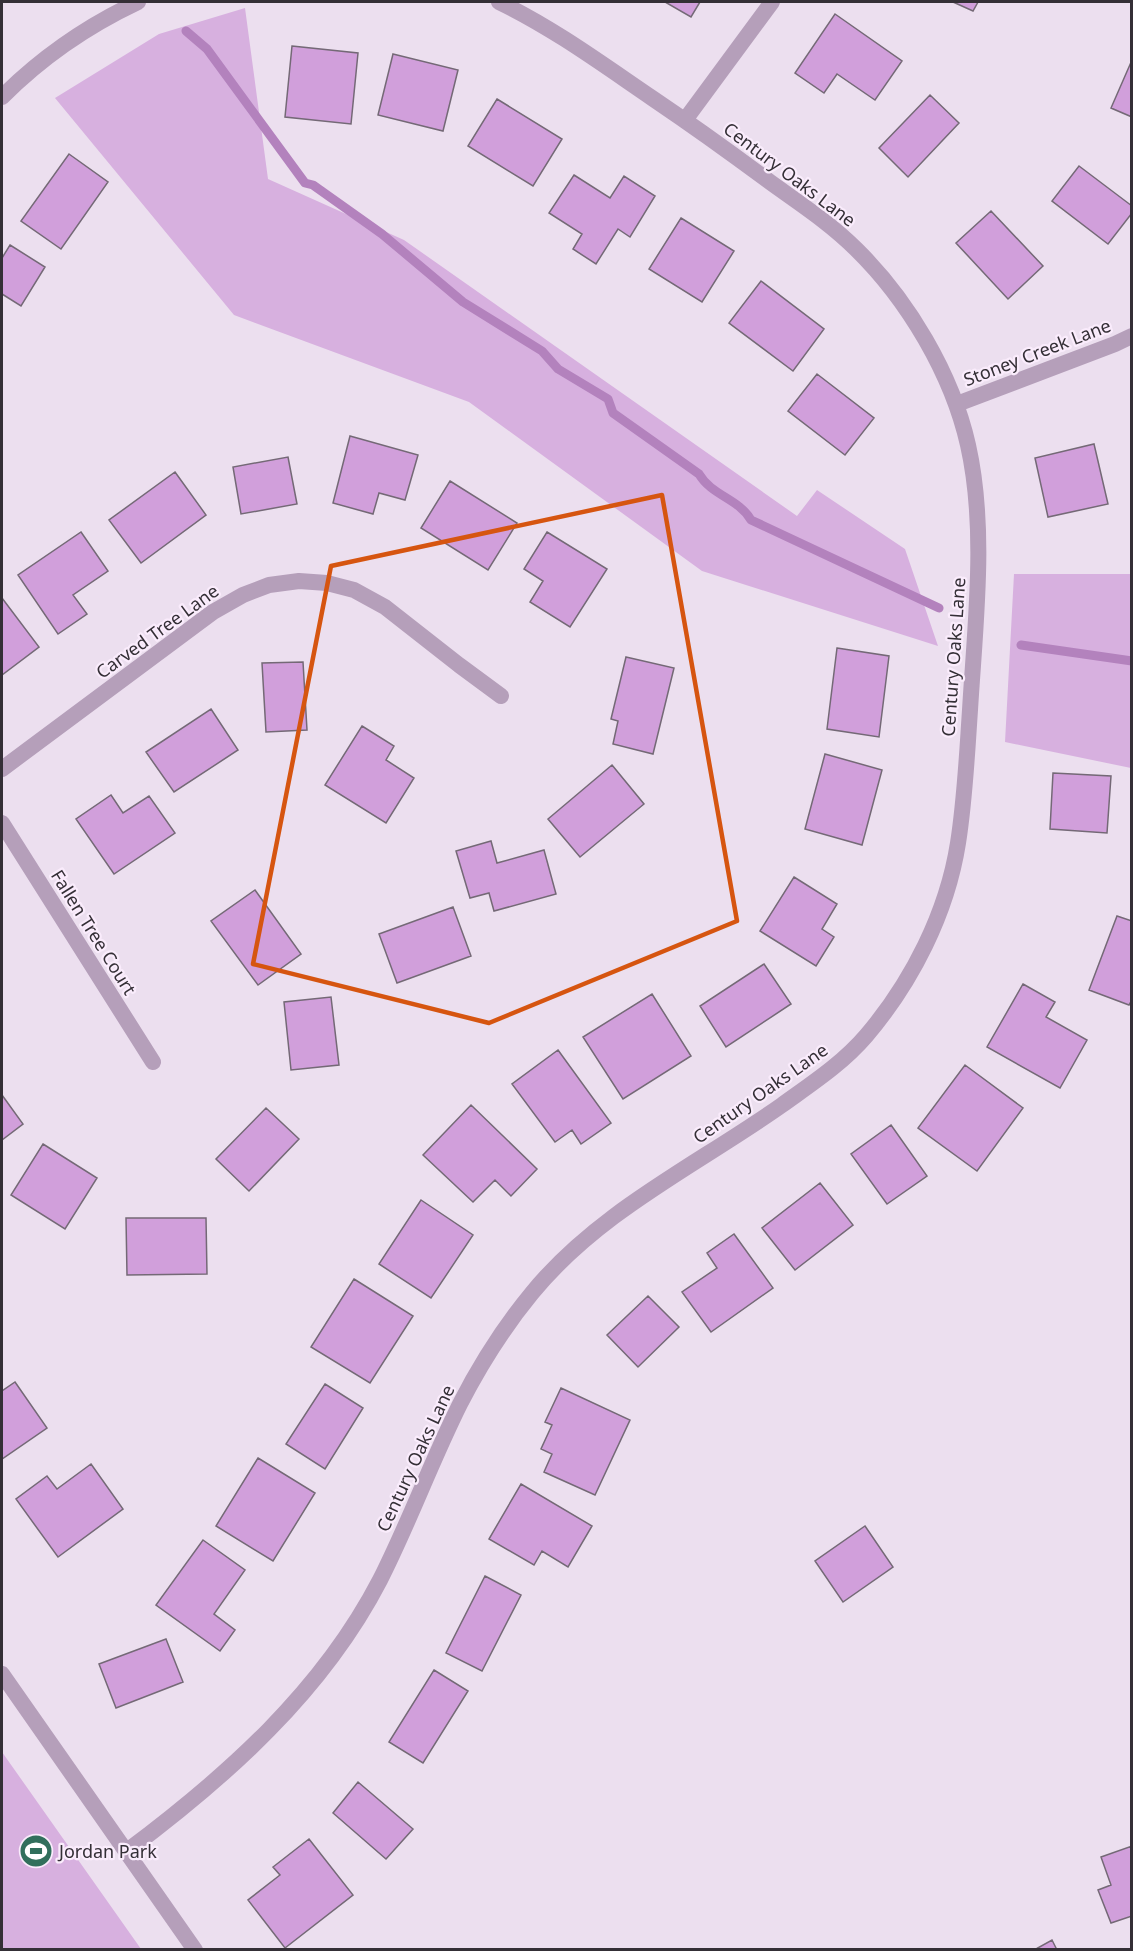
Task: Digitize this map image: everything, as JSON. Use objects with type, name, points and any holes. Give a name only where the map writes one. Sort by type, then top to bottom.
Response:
[{"type":"street","points":[[2,97],[27,72],[61,45],[106,17],[138,2]]},
{"type":"street","name":"Century Oaks Lane","points":[[127,1851],[176,1815],[235,1764],[299,1698],[349,1634],[380,1580],[459,1406],[478,1371],[520,1308],[545,1278],[599,1226],[838,1065],[866,1037],[902,988],[932,932],[946,896],[958,847],[979,565],[970,450],[957,404],[946,378],[919,329],[889,287],[856,249],[817,216],[685,120],[534,19],[499,2]]},
{"type":"street","points":[[685,120],[772,2]]},
{"type":"street","name":"Stoney Creek Lane","points":[[957,404],[1131,336]]},
{"type":"street","name":"Carved Tree Lane","points":[[2,769],[213,612],[243,595],[269,585],[299,581],[327,583],[354,590],[386,607],[501,696]]},
{"type":"street","name":"Fallen Tree Court","points":[[2,823],[153,1062]]},
{"type":"street","points":[[2,1674],[195,1950]]},
{"type":"highlighted area","points":[[662,495],[737,921],[489,1023],[253,964],[331,566]]},
{"type":"shaded area","points":[[245,8],[268,179],[404,240],[797,516],[817,490],[905,549],[938,646],[702,571],[469,402],[234,315],[55,98],[159,34]]},
{"type":"shaded area","points":[[1014,574],[1131,574],[1131,768],[1005,742]]},
{"type":"shaded area","name":"Jordan Park","points":[[2,1752],[141,1949],[2,1949]]},
{"type":"building","points":[[665,2],[700,2],[691,17]]},
{"type":"building","points":[[953,2],[978,2],[973,11]]},
{"type":"building","points":[[835,14],[902,61],[875,100],[837,74],[824,93],[795,73]]},
{"type":"building","points":[[292,46],[358,53],[351,124],[285,117]]},
{"type":"building","points":[[393,54],[458,70],[443,131],[378,115]]},
{"type":"building","points":[[1132,60],[1132,117],[1111,108]]},
{"type":"building","points":[[930,95],[959,123],[908,177],[879,148]]},
{"type":"building","points":[[497,99],[562,139],[533,186],[468,146]]},
{"type":"building","points":[[69,154],[108,182],[61,249],[21,221]]},
{"type":"building","points":[[1079,166],[1132,206],[1132,213],[1108,244],[1052,201]]},
{"type":"building","points":[[574,175],[610,198],[624,176],[655,196],[630,237],[618,229],[596,264],[573,249],[582,234],[549,213]]},
{"type":"building","points":[[991,211],[1043,266],[1008,299],[956,243]]},
{"type":"building","points":[[681,218],[734,251],[702,302],[649,269]]},
{"type":"building","points":[[10,245],[45,267],[21,306],[2,294],[2,258]]},
{"type":"building","points":[[761,281],[824,329],[793,371],[729,323]]},
{"type":"building","points":[[817,374],[874,418],[845,455],[788,411]]},
{"type":"building","points":[[350,436],[418,455],[405,500],[379,493],[373,514],[333,503]]},
{"type":"building","points":[[1094,444],[1108,504],[1048,517],[1035,458]]},
{"type":"building","points":[[288,457],[297,504],[241,514],[233,467]]},
{"type":"building","points":[[175,472],[206,515],[141,563],[109,520]]},
{"type":"building","points":[[450,481],[517,523],[488,570],[421,528]]},
{"type":"building","points":[[81,532],[108,571],[73,595],[87,614],[58,634],[18,575]]},
{"type":"building","points":[[547,532],[607,569],[570,627],[530,602],[543,581],[524,569]]},
{"type":"building","points":[[2,598],[39,647],[2,675]]},
{"type":"building","points":[[837,648],[889,656],[879,737],[827,729]]},
{"type":"building","points":[[626,657],[674,668],[653,754],[613,744],[618,721],[611,719]]},
{"type":"building","points":[[303,662],[307,730],[266,732],[262,663]]},
{"type":"building","points":[[211,709],[238,750],[174,792],[146,752]]},
{"type":"building","points":[[362,726],[394,746],[386,760],[414,778],[386,823],[325,785]]},
{"type":"building","points":[[825,754],[882,770],[862,845],[805,829]]},
{"type":"building","points":[[612,765],[644,804],[580,857],[548,819]]},
{"type":"building","points":[[1053,773],[1111,776],[1107,833],[1050,829]]},
{"type":"building","points":[[111,795],[123,813],[149,796],[175,833],[114,874],[76,819]]},
{"type":"building","points":[[491,841],[497,863],[544,850],[556,894],[494,911],[489,893],[470,898],[456,851]]},
{"type":"building","points":[[794,877],[837,904],[822,929],[834,937],[816,966],[760,931]]},
{"type":"building","points":[[255,890],[301,954],[258,985],[211,921]]},
{"type":"building","points":[[453,907],[471,956],[397,983],[379,934]]},
{"type":"building","points":[[1117,916],[1132,921],[1132,1000],[1129,1005],[1089,990]]},
{"type":"building","points":[[764,964],[791,1004],[726,1047],[700,1006]]},
{"type":"building","points":[[1023,984],[1055,1002],[1046,1017],[1087,1040],[1060,1088],[987,1047]]},
{"type":"building","points":[[652,994],[691,1056],[623,1099],[583,1037]]},
{"type":"building","points":[[331,997],[339,1065],[291,1070],[284,1002]]},
{"type":"building","points":[[558,1050],[611,1123],[581,1144],[572,1130],[555,1142],[512,1084]]},
{"type":"building","points":[[965,1065],[1023,1108],[977,1171],[918,1128]]},
{"type":"building","points":[[2,1095],[23,1124],[2,1140]]},
{"type":"building","points":[[471,1105],[537,1169],[511,1196],[495,1180],[473,1202],[423,1155]]},
{"type":"building","points":[[266,1108],[299,1139],[249,1191],[216,1159]]},
{"type":"building","points":[[891,1125],[927,1176],[887,1204],[851,1154]]},
{"type":"building","points":[[43,1144],[97,1178],[65,1229],[11,1195]]},
{"type":"building","points":[[820,1183],[853,1225],[795,1270],[762,1228]]},
{"type":"building","points":[[421,1200],[473,1235],[431,1298],[379,1264]]},
{"type":"building","points":[[126,1218],[206,1218],[207,1274],[127,1275]]},
{"type":"building","points":[[734,1234],[773,1288],[711,1332],[682,1292],[717,1268],[707,1253]]},
{"type":"building","points":[[354,1279],[413,1316],[370,1383],[311,1347]]},
{"type":"building","points":[[648,1296],[679,1327],[638,1367],[607,1335]]},
{"type":"building","points":[[15,1382],[47,1428],[2,1459],[2,1391]]},
{"type":"building","points":[[325,1384],[363,1408],[325,1469],[286,1444]]},
{"type":"building","points":[[561,1388],[630,1420],[595,1495],[544,1472],[552,1454],[541,1449],[552,1425],[545,1422]]},
{"type":"building","points":[[258,1458],[315,1493],[273,1561],[216,1526]]},
{"type":"building","points":[[91,1464],[123,1509],[58,1557],[16,1499],[47,1476],[57,1489]]},
{"type":"building","points":[[521,1484],[592,1526],[568,1567],[542,1551],[534,1565],[489,1539]]},
{"type":"building","points":[[865,1526],[893,1567],[843,1602],[815,1561]]},
{"type":"building","points":[[203,1540],[245,1570],[214,1614],[235,1630],[220,1651],[156,1605]]},
{"type":"building","points":[[485,1576],[521,1595],[482,1671],[446,1653]]},
{"type":"building","points":[[166,1639],[183,1682],[116,1708],[99,1664]]},
{"type":"building","points":[[434,1670],[468,1691],[423,1763],[389,1742]]},
{"type":"building","points":[[358,1782],[413,1829],[386,1859],[333,1813]]},
{"type":"building","points":[[309,1839],[353,1895],[285,1948],[248,1900],[280,1875],[273,1867]]},
{"type":"building","points":[[1132,1846],[1132,1916],[1111,1923],[1098,1890],[1111,1885],[1101,1857]]},
{"type":"building","points":[[1052,1940],[1057,1950],[1034,1950]]},
{"type":"waterway","points":[[186,31],[207,49],[305,183],[313,185],[382,234],[463,302],[542,351],[558,369],[608,399],[613,413],[699,474],[704,481],[739,507],[751,520],[939,608]]},
{"type":"waterway","points":[[1021,645],[1132,661]]},
{"type":"place","name":"Jordan Park","points":[[36,1851]]}]
